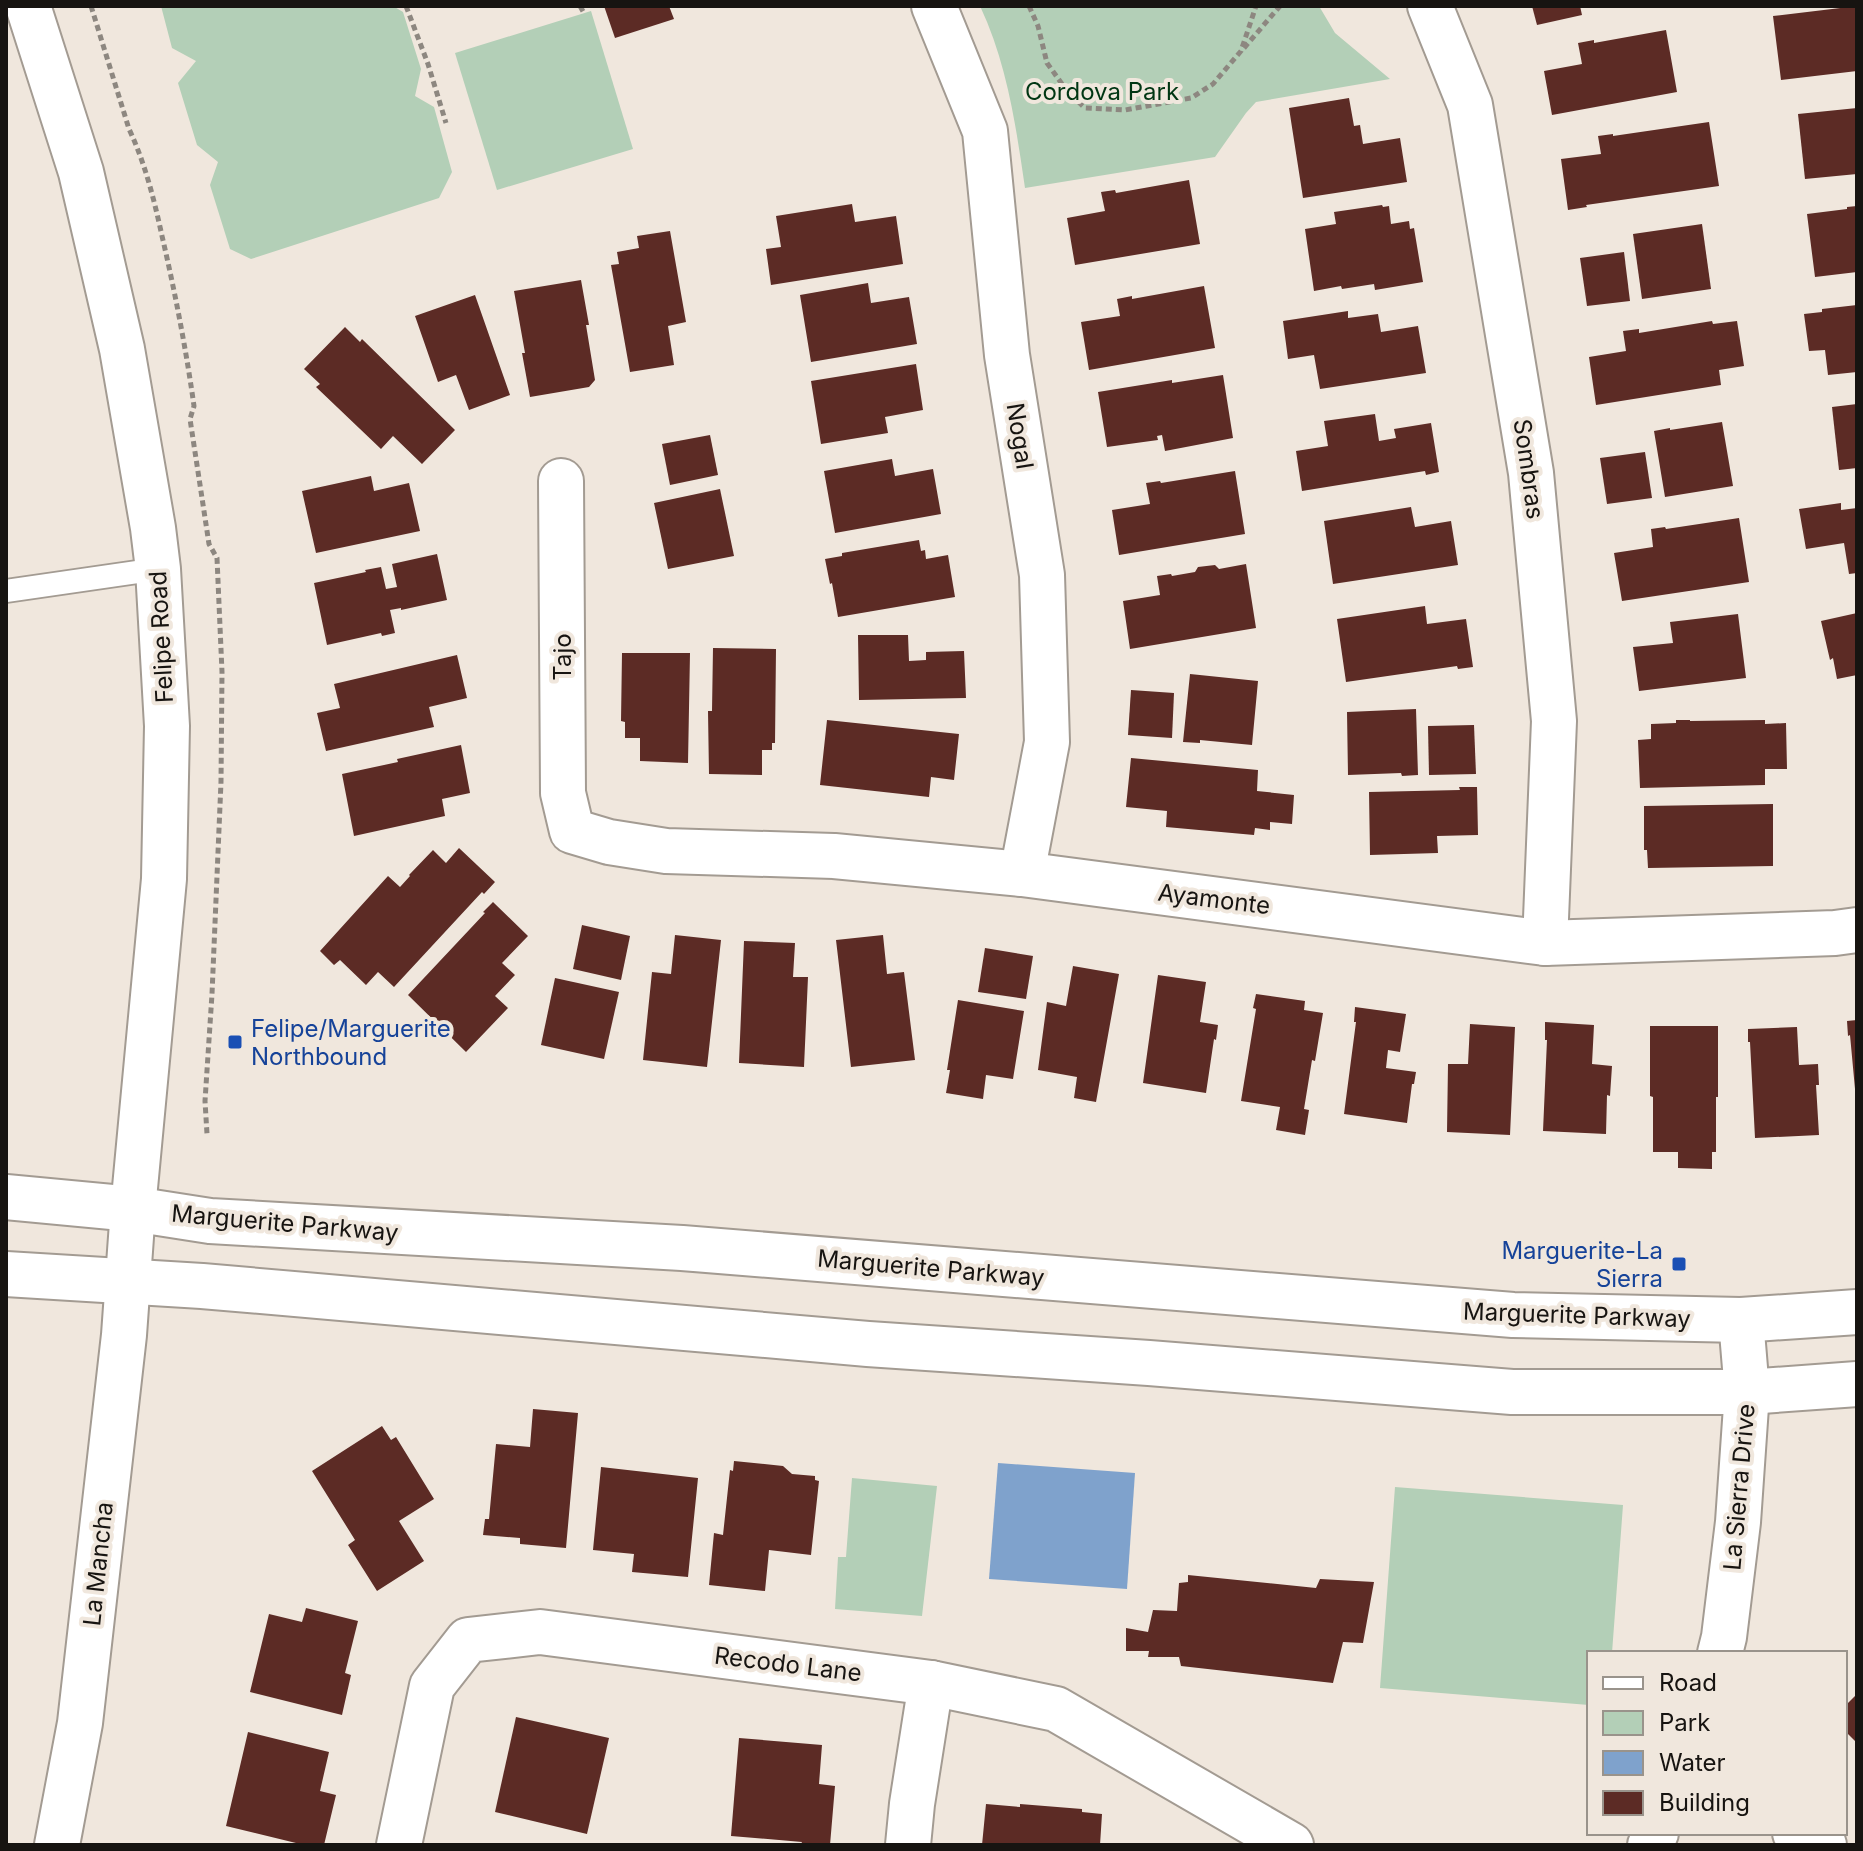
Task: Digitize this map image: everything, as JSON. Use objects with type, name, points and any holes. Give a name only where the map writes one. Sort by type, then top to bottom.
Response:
[{"type":"street","name":"Felipe Road","points":[[28,6],[81,172],[122,349],[158,569],[167,726],[164,879],[129,1282]]},
{"type":"street","name":"Nogal","points":[[934,6],[985,131],[1007,355],[1042,575],[1047,742],[1022,874]]},
{"type":"street","name":"Sombras","points":[[1430,6],[1470,105],[1531,473],[1554,721],[1545,943]]},
{"type":"street","name":"Tajo","points":[[561,481],[563,793],[572,831]]},
{"type":"street","name":"Ayamonte","points":[[572,831],[609,842],[666,851],[834,856],[1022,874],[1545,943],[1857,930]]},
{"type":"street","name":"Marguerite Parkway","points":[[6,1197],[133,1209],[210,1221],[682,1248],[1513,1315],[1741,1320],[1857,1312]]},
{"type":"street","points":[[6,1274],[202,1286],[868,1344],[1512,1392],[1747,1392],[1857,1384]]},
{"type":"street","name":"La Mancha","points":[[57,1845],[80,1723],[129,1282]]},
{"type":"street","name":"La Sierra Drive","points":[[1720,1651],[1738,1522],[1747,1392],[1741,1320]]},
{"type":"street","name":"Recodo Lane","points":[[399,1845],[432,1686],[468,1640],[540,1632],[931,1683],[1056,1709],[1291,1845]]},
{"type":"street","points":[[908,1845],[931,1683]]},
{"type":"street","points":[[1800,1835],[1824,1845]]},
{"type":"lane","points":[[6,591],[158,569]]},
{"type":"path","points":[[406,6],[446,123]]},
{"type":"path","points":[[580,6],[584,13]]},
{"type":"path","points":[[1029,6],[1038,26],[1047,63],[1067,91],[1085,108],[1125,110],[1191,98],[1213,84],[1280,6]]},
{"type":"path","points":[[1241,51],[1256,6]]},
{"type":"green space","points":[[161,6],[393,6],[403,12],[421,69],[415,96],[434,107],[452,172],[439,198],[251,259],[230,249],[210,185],[218,162],[197,145],[178,83],[196,61],[172,48]]},
{"type":"green space","name":"Cordova Park","points":[[980,6],[1319,6],[1335,33],[1390,79],[1256,102],[1215,157],[1025,188],[1004,72]]},
{"type":"green space","points":[[591,11],[633,149],[497,190],[455,53]]},
{"type":"green space","points":[[852,1478],[937,1486],[922,1616],[835,1609],[838,1557],[846,1557]]},
{"type":"green space","points":[[1395,1487],[1623,1505],[1612,1651],[1587,1651],[1587,1705],[1380,1688]]},
{"type":"water","points":[[998,1463],[1135,1473],[1127,1589],[989,1579]]},
{"type":"building","points":[[604,6],[669,6],[674,19],[615,38]]},
{"type":"building","points":[[1532,6],[1580,6],[1582,15],[1537,25]]},
{"type":"building","points":[[1857,6],[1857,71],[1781,80],[1773,16]]},
{"type":"building","points":[[1666,30],[1677,92],[1552,115],[1544,71],[1582,64],[1578,43]]},
{"type":"building","points":[[1349,98],[1354,126],[1360,125],[1363,144],[1400,138],[1407,182],[1303,198],[1289,108]]},
{"type":"building","points":[[1857,108],[1857,174],[1805,179],[1798,114]]},
{"type":"building","points":[[1709,122],[1719,186],[1568,210],[1561,159],[1601,154],[1598,136]]},
{"type":"building","points":[[1189,180],[1200,244],[1075,265],[1067,218],[1105,211],[1101,192],[1115,190],[1116,193]]},
{"type":"building","points":[[852,204],[855,222],[896,216],[903,264],[771,285],[766,249],[781,247],[776,216]]},
{"type":"building","points":[[1389,206],[1391,224],[1409,221],[1410,229],[1414,228],[1423,282],[1375,290],[1374,284],[1314,291],[1305,229],[1336,224],[1334,212]]},
{"type":"building","points":[[1857,206],[1857,272],[1815,277],[1807,214]]},
{"type":"building","points":[[1702,224],[1711,289],[1642,299],[1633,234]]},
{"type":"building","points":[[670,231],[686,322],[668,326],[674,365],[630,372],[611,265],[619,264],[617,252],[639,248],[637,236]]},
{"type":"building","points":[[1624,252],[1630,301],[1587,306],[1580,258]]},
{"type":"building","points":[[581,280],[595,380],[589,387],[530,397],[514,291]]},
{"type":"building","points":[[868,283],[871,303],[909,297],[917,344],[811,362],[800,295]]},
{"type":"building","points":[[1204,286],[1215,348],[1089,370],[1081,322],[1120,316],[1117,299]]},
{"type":"building","points":[[475,295],[510,395],[469,410],[456,375],[438,382],[415,316]]},
{"type":"building","points":[[1857,305],[1857,372],[1828,375],[1825,350],[1809,351],[1804,314]]},
{"type":"building","points":[[1348,311],[1348,318],[1378,314],[1381,332],[1418,326],[1426,373],[1320,389],[1314,355],[1288,359],[1283,321]]},
{"type":"building","points":[[1712,321],[1713,324],[1737,321],[1744,366],[1719,370],[1721,385],[1596,405],[1589,357],[1626,351],[1623,331],[1639,329],[1639,333]]},
{"type":"building","points":[[345,327],[360,342],[362,339],[455,430],[422,464],[393,436],[381,449],[316,387],[320,384],[304,369]]},
{"type":"building","points":[[916,364],[923,410],[885,417],[888,433],[821,444],[811,381]]},
{"type":"building","points":[[1223,375],[1233,438],[1165,451],[1162,435],[1157,436],[1158,440],[1107,447],[1098,392]]},
{"type":"building","points":[[1857,404],[1857,468],[1839,470],[1832,407]]},
{"type":"building","points":[[1375,414],[1379,441],[1396,438],[1394,429],[1431,423],[1439,472],[1426,475],[1425,471],[1302,491],[1296,451],[1328,446],[1324,421]]},
{"type":"building","points":[[1722,422],[1733,486],[1665,497],[1654,431]]},
{"type":"building","points":[[710,435],[718,475],[670,485],[662,444]]},
{"type":"building","points":[[1645,452],[1652,498],[1607,504],[1600,458]]},
{"type":"building","points":[[892,459],[895,476],[933,469],[941,514],[835,533],[824,471]]},
{"type":"building","points":[[1235,471],[1245,534],[1119,555],[1112,510],[1150,504],[1146,483]]},
{"type":"building","points":[[371,476],[374,491],[409,483],[420,531],[316,553],[302,491]]},
{"type":"building","points":[[720,489],[734,556],[668,569],[654,503]]},
{"type":"building","points":[[1841,503],[1841,510],[1857,508],[1857,573],[1849,574],[1844,543],[1806,549],[1799,509]]},
{"type":"building","points":[[1411,507],[1415,527],[1451,521],[1458,565],[1333,584],[1324,521]]},
{"type":"building","points":[[1739,518],[1749,582],[1622,601],[1614,553],[1653,547],[1651,529]]},
{"type":"building","points":[[919,540],[926,559],[948,555],[955,597],[838,617],[825,559],[842,556],[842,553]]},
{"type":"building","points":[[437,554],[447,600],[390,610],[395,633],[382,636],[381,633],[327,645],[314,583],[381,567],[386,589],[397,587],[392,564]]},
{"type":"building","points":[[1246,564],[1256,628],[1130,649],[1123,601],[1160,595],[1157,576],[1195,572],[1198,567],[1215,565],[1219,569]]},
{"type":"building","points":[[1425,606],[1427,624],[1466,619],[1473,667],[1458,669],[1457,666],[1346,682],[1337,619]]},
{"type":"building","points":[[1857,613],[1857,675],[1837,679],[1821,621]]},
{"type":"building","points":[[1738,614],[1746,678],[1639,691],[1633,647],[1673,643],[1670,622]]},
{"type":"building","points":[[858,635],[908,635],[909,661],[926,660],[926,652],[964,651],[966,698],[859,700]]},
{"type":"building","points":[[713,648],[776,649],[775,743],[772,743],[772,750],[762,750],[762,775],[709,774],[708,711],[712,711]]},
{"type":"building","points":[[622,653],[690,653],[688,763],[640,761],[640,738],[625,738],[625,722],[621,721]]},
{"type":"building","points":[[457,655],[467,698],[429,707],[434,727],[326,751],[317,713],[340,708],[334,684]]},
{"type":"building","points":[[1190,674],[1258,681],[1252,745],[1200,740],[1200,743],[1183,742]]},
{"type":"building","points":[[1131,690],[1174,693],[1172,738],[1128,735]]},
{"type":"building","points":[[1416,709],[1418,775],[1348,775],[1347,712]]},
{"type":"building","points":[[827,720],[959,734],[954,780],[931,777],[929,797],[820,785]]},
{"type":"building","points":[[1676,720],[1765,720],[1765,724],[1786,723],[1787,769],[1765,769],[1765,785],[1640,788],[1638,740],[1651,739],[1651,724],[1676,723]]},
{"type":"building","points":[[1474,725],[1476,774],[1429,775],[1428,726]]},
{"type":"building","points":[[461,745],[470,793],[442,799],[445,816],[354,836],[342,774]]},
{"type":"building","points":[[1131,758],[1258,770],[1257,791],[1294,795],[1292,824],[1270,822],[1270,830],[1255,828],[1254,835],[1166,827],[1167,811],[1126,807]]},
{"type":"building","points":[[1459,787],[1477,787],[1478,835],[1437,836],[1438,853],[1370,855],[1369,792],[1460,790]]},
{"type":"building","points":[[1773,804],[1773,866],[1648,868],[1647,850],[1644,850],[1644,806]]},
{"type":"building","points":[[459,848],[495,882],[484,894],[482,892],[394,987],[378,972],[366,985],[340,960],[334,965],[320,951],[388,876],[400,887],[433,850],[446,863]]},
{"type":"building","points":[[493,902],[528,936],[502,963],[515,975],[495,996],[508,1008],[466,1052],[408,995]]},
{"type":"building","points":[[582,925],[630,936],[621,980],[573,969]]},
{"type":"building","points":[[675,935],[721,940],[707,1067],[643,1060],[652,972],[671,974]]},
{"type":"building","points":[[883,935],[887,974],[904,972],[915,1060],[851,1067],[836,940]]},
{"type":"building","points":[[744,941],[795,943],[793,977],[808,977],[804,1067],[739,1063]]},
{"type":"building","points":[[985,948],[1033,956],[1026,999],[978,992]]},
{"type":"building","points":[[1073,966],[1119,974],[1096,1102],[1074,1098],[1077,1077],[1038,1070],[1047,1002],[1066,1006]]},
{"type":"building","points":[[1158,975],[1206,982],[1200,1022],[1218,1025],[1206,1093],[1143,1083]]},
{"type":"building","points":[[555,978],[619,992],[604,1059],[541,1045]]},
{"type":"building","points":[[1256,994],[1305,1001],[1304,1010],[1323,1013],[1304,1109],[1309,1110],[1305,1135],[1276,1130],[1280,1107],[1241,1101]]},
{"type":"building","points":[[958,1000],[1024,1011],[1013,1079],[986,1075],[983,1099],[946,1093]]},
{"type":"building","points":[[1355,1007],[1406,1014],[1400,1052],[1388,1050],[1386,1068],[1416,1072],[1407,1123],[1344,1114],[1356,1022]]},
{"type":"building","points":[[1857,1020],[1857,1089],[1855,1089],[1847,1021]]},
{"type":"building","points":[[1545,1022],[1594,1025],[1592,1064],[1612,1066],[1610,1096],[1607,1095],[1606,1134],[1543,1131]]},
{"type":"building","points":[[1470,1024],[1515,1027],[1510,1135],[1447,1132],[1448,1064],[1468,1064]]},
{"type":"building","points":[[1650,1026],[1718,1026],[1716,1152],[1712,1152],[1712,1169],[1678,1168],[1678,1152],[1653,1152]]},
{"type":"building","points":[[1797,1027],[1799,1065],[1818,1064],[1819,1135],[1755,1138],[1748,1029]]},
{"type":"building","points":[[533,1409],[578,1413],[566,1548],[520,1544],[520,1538],[483,1535],[485,1519],[489,1519],[496,1444],[530,1447]]},
{"type":"building","points":[[382,1426],[391,1440],[396,1437],[434,1499],[399,1521],[424,1561],[377,1591],[348,1545],[355,1540],[312,1471]]},
{"type":"building","points":[[734,1461],[783,1466],[792,1474],[815,1476],[815,1480],[819,1481],[811,1555],[769,1550],[765,1591],[709,1585],[714,1533],[723,1535],[730,1470],[733,1471]]},
{"type":"building","points":[[601,1467],[698,1478],[688,1577],[632,1572],[634,1554],[593,1550]]},
{"type":"building","points":[[1188,1575],[1316,1588],[1320,1579],[1374,1582],[1363,1643],[1343,1642],[1333,1683],[1181,1666],[1179,1657],[1148,1657],[1149,1651],[1126,1651],[1126,1628],[1148,1632],[1153,1610],[1177,1611],[1179,1583],[1188,1582]]},
{"type":"building","points":[[306,1608],[358,1621],[345,1673],[351,1675],[342,1715],[250,1692],[269,1614],[302,1622]]},
{"type":"building","points":[[1857,1694],[1857,1743],[1847,1733],[1847,1704]]},
{"type":"building","points":[[516,1717],[609,1738],[587,1834],[495,1812]]},
{"type":"building","points":[[248,1732],[329,1752],[320,1791],[336,1795],[324,1845],[295,1845],[226,1826]]},
{"type":"building","points":[[739,1738],[822,1745],[819,1784],[835,1786],[830,1845],[731,1836]]},
{"type":"building","points":[[986,1804],[1082,1809],[1082,1812],[1102,1814],[1100,1845],[982,1845]]},
{"type":"place","name":"Felipe/Marguerite Northbound","points":[[235,1042]]},
{"type":"place","name":"Marguerite-La Sierra","points":[[1679,1264]]}]
